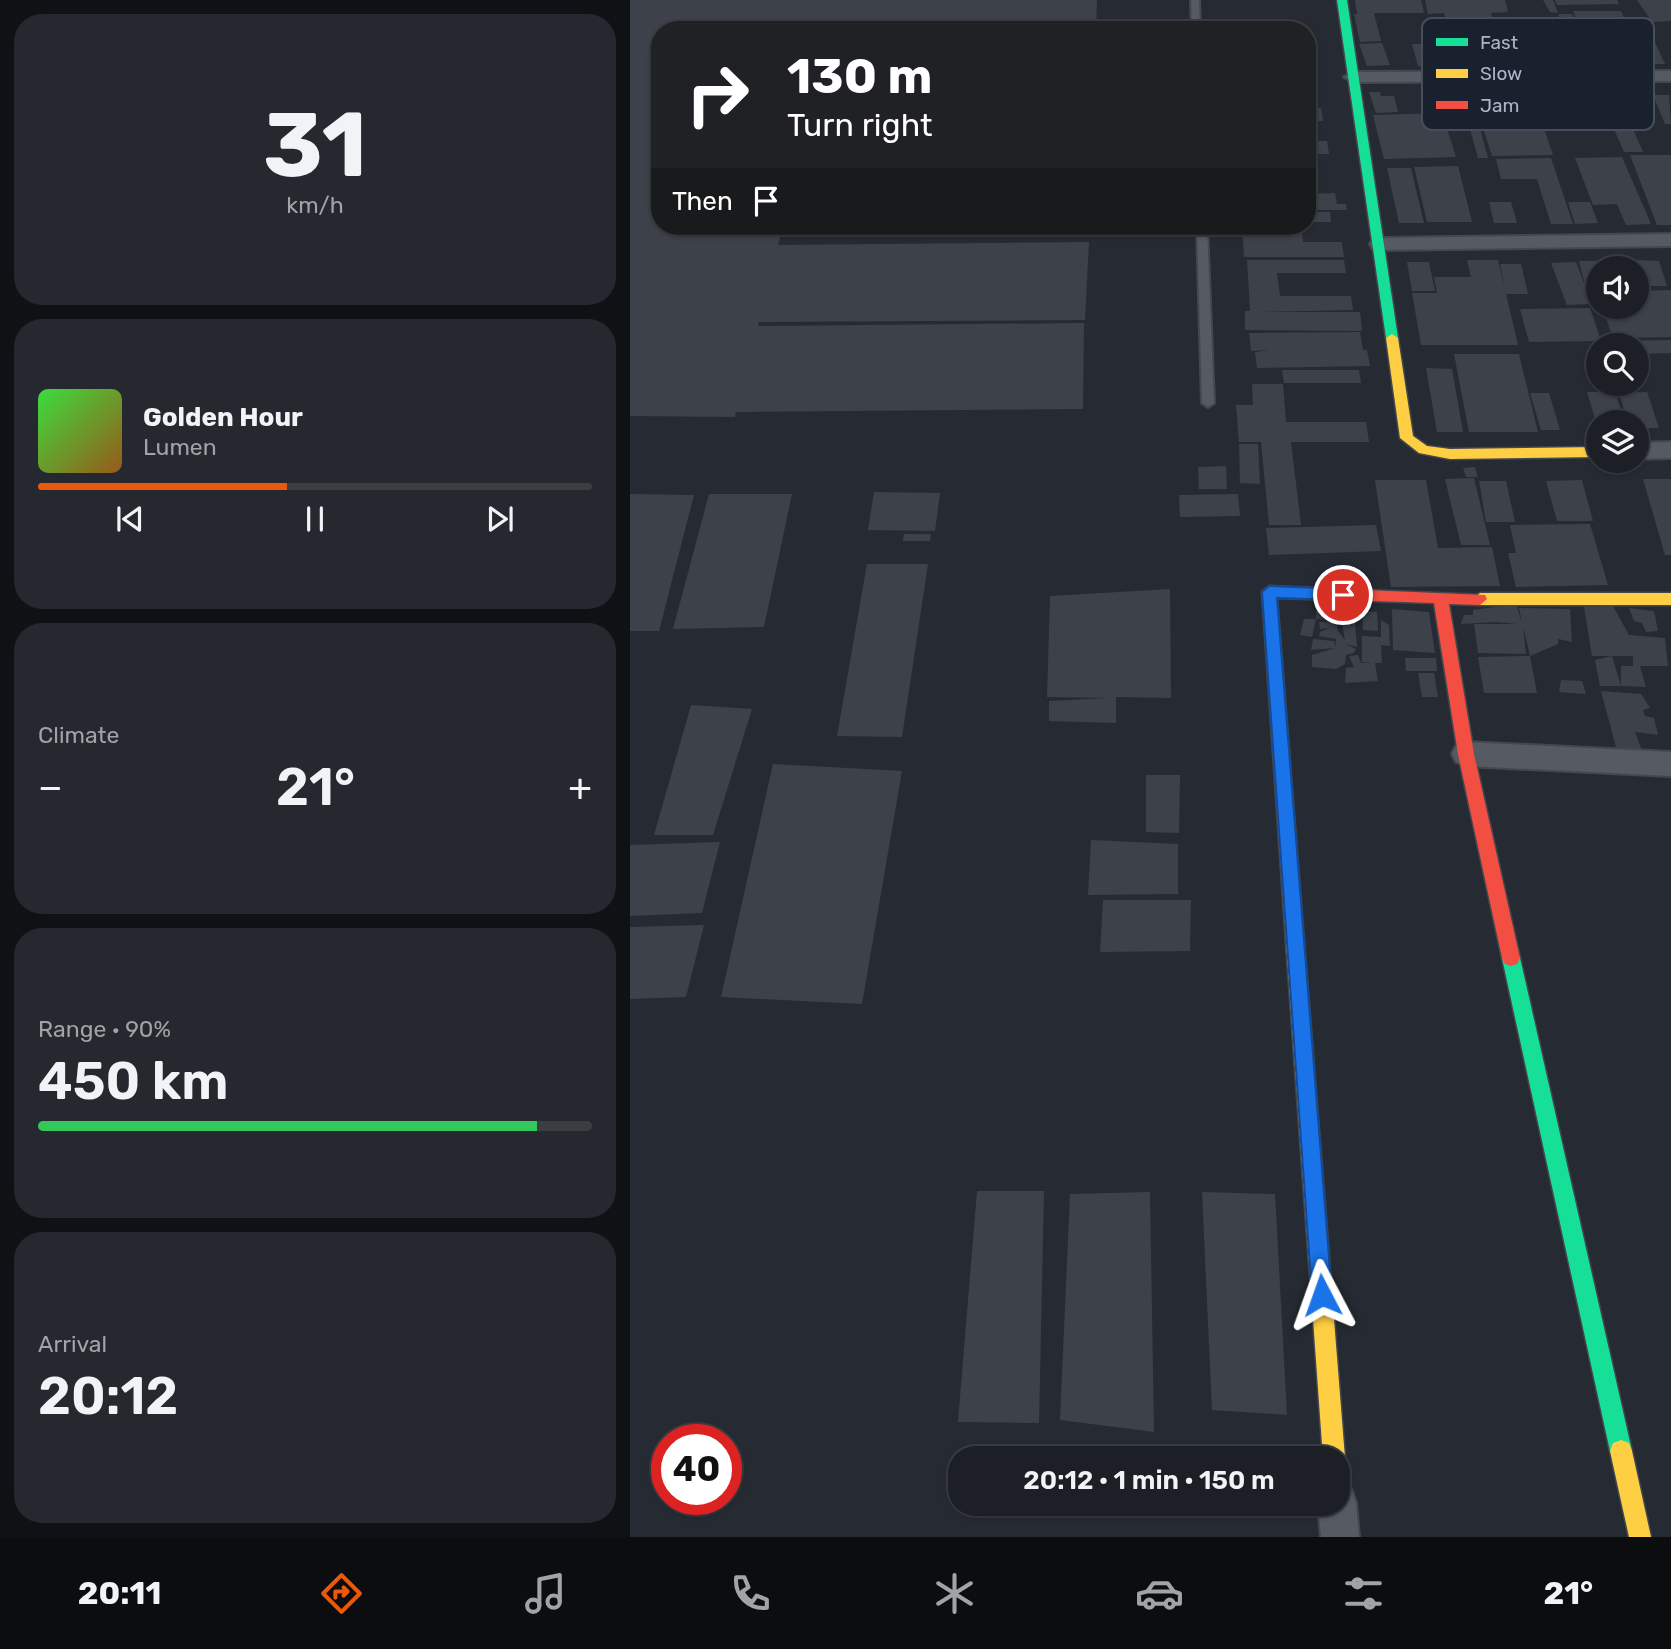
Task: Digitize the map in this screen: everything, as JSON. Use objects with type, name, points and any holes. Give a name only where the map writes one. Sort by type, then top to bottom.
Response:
[{"type":"street","points":[[1342,0],[1407,438],[1424,450],[1450,454],[1586,452]]},
{"type":"street","points":[[1353,78],[1422,78]]},
{"type":"street","points":[[1380,244],[1671,240]]},
{"type":"street","points":[[1649,451],[1671,450]]},
{"type":"street","points":[[1333,1446],[1269,592],[1441,599],[1671,599]]},
{"type":"street","points":[[1441,599],[1466,754],[1640,1537]]},
{"type":"street","points":[[1466,754],[1671,764]]},
{"type":"street","points":[[1338,1516],[1340,1537]]},
{"type":"lane","points":[[1195,0],[1196,21]]},
{"type":"lane","points":[[1202,235],[1208,403]]},
{"type":"building","points":[[630,0],[1097,0],[1096,21],[651,21],[651,235],[781,235],[778,245],[1089,242],[1085,320],[759,322],[758,326],[1084,323],[1083,409],[736,412],[735,417],[630,416]]},
{"type":"building","points":[[1355,0],[1421,0],[1424,13],[1374,13],[1381,41],[1360,42],[1354,14],[1357,14]]},
{"type":"building","points":[[1425,0],[1505,0],[1508,12],[1491,13],[1493,18],[1445,18],[1444,13],[1428,14]]},
{"type":"building","points":[[1543,0],[1553,0],[1558,13],[1550,12]]},
{"type":"building","points":[[1555,0],[1617,0],[1619,4],[1557,5]]},
{"type":"building","points":[[1637,0],[1671,0],[1671,21],[1654,22],[1654,18],[1649,18]]},
{"type":"building","points":[[1573,11],[1621,11],[1624,18],[1610,18],[1576,18]]},
{"type":"building","points":[[1558,14],[1572,14],[1574,18],[1560,18]]},
{"type":"building","points":[[1654,40],[1665,64],[1654,64]]},
{"type":"building","points":[[1382,43],[1390,65],[1367,66],[1359,44]]},
{"type":"building","points":[[1412,44],[1422,44],[1422,66],[1418,66]]},
{"type":"building","points":[[1369,92],[1394,96],[1398,112],[1376,113]]},
{"type":"building","points":[[1654,95],[1669,95],[1671,124],[1665,124]]},
{"type":"building","points":[[1316,104],[1317,108],[1321,108],[1323,121],[1316,121]]},
{"type":"building","points":[[1422,114],[1422,130],[1447,130],[1456,157],[1384,159],[1373,115]]},
{"type":"building","points":[[1470,130],[1480,130],[1488,158],[1478,158]]},
{"type":"building","points":[[1484,130],[1544,130],[1553,155],[1492,156]]},
{"type":"building","points":[[1614,130],[1633,130],[1643,152],[1624,152]]},
{"type":"building","points":[[1316,141],[1327,141],[1329,154],[1316,154]]},
{"type":"building","points":[[1630,155],[1671,155],[1671,225],[1657,225]]},
{"type":"building","points":[[1622,157],[1651,224],[1626,225],[1617,204],[1593,205],[1575,158]]},
{"type":"building","points":[[1551,158],[1573,224],[1551,224],[1537,179],[1501,179],[1496,159]]},
{"type":"building","points":[[1458,166],[1472,222],[1427,222],[1414,167]]},
{"type":"building","points":[[1387,168],[1411,168],[1424,223],[1399,223]]},
{"type":"building","points":[[1335,193],[1337,204],[1346,204],[1347,210],[1316,210],[1316,194]]},
{"type":"building","points":[[1489,202],[1511,202],[1517,223],[1494,223]]},
{"type":"building","points":[[1568,202],[1590,202],[1598,223],[1575,224]]},
{"type":"building","points":[[1316,212],[1330,212],[1331,222],[1316,222]]},
{"type":"building","points":[[1243,235],[1302,235],[1303,242],[1342,242],[1344,257],[1244,257]]},
{"type":"building","points":[[1247,260],[1344,260],[1346,273],[1277,273],[1280,296],[1351,296],[1353,310],[1259,312],[1360,312],[1362,331],[1245,330],[1245,311],[1250,311]]},
{"type":"building","points":[[1467,260],[1498,260],[1505,289],[1500,264],[1521,264],[1528,294],[1506,294],[1518,345],[1421,345],[1412,293],[1437,293],[1434,277],[1471,277]]},
{"type":"building","points":[[1579,261],[1586,261],[1586,288]]},
{"type":"building","points":[[1649,261],[1659,261],[1667,286],[1649,286]]},
{"type":"building","points":[[1407,262],[1429,262],[1435,291],[1412,291]]},
{"type":"building","points":[[1576,262],[1586,288],[1586,304],[1567,305],[1551,263]]},
{"type":"building","points":[[1671,290],[1671,337],[1649,337],[1649,333],[1611,333],[1606,319],[1649,319],[1649,291]]},
{"type":"building","points":[[1586,308],[1586,319],[1594,319],[1598,333],[1586,333],[1586,341],[1529,342],[1520,309]]},
{"type":"building","points":[[1360,332],[1363,350],[1367,350],[1370,366],[1257,368],[1255,352],[1270,350],[1251,351],[1249,333]]},
{"type":"building","points":[[1649,340],[1671,340],[1671,353],[1649,354]]},
{"type":"building","points":[[1454,354],[1519,354],[1538,432],[1469,432]]},
{"type":"building","points":[[1426,368],[1452,369],[1463,432],[1437,432]]},
{"type":"building","points":[[1282,370],[1359,370],[1361,383],[1284,383]]},
{"type":"building","points":[[1252,384],[1283,384],[1286,422],[1366,422],[1369,442],[1291,442],[1301,525],[1269,525],[1261,442],[1239,442],[1236,405],[1253,405]]},
{"type":"building","points":[[1530,393],[1549,393],[1560,430],[1541,430]]},
{"type":"building","points":[[1588,396],[1616,396],[1621,410],[1592,410]]},
{"type":"building","points":[[1620,396],[1648,396],[1659,428],[1649,428],[1649,410],[1624,410]]},
{"type":"building","points":[[1239,444],[1258,444],[1260,484],[1240,483]]},
{"type":"building","points":[[1226,466],[1227,489],[1199,489],[1198,467]]},
{"type":"building","points":[[1475,467],[1478,477],[1466,477],[1463,468]]},
{"type":"building","points":[[1474,478],[1490,545],[1461,545],[1445,479]]},
{"type":"building","points":[[1643,479],[1671,479],[1671,555],[1665,555]]},
{"type":"building","points":[[1375,480],[1426,480],[1438,548],[1492,547],[1500,586],[1391,587]]},
{"type":"building","points":[[1582,480],[1593,521],[1557,521],[1546,481]]},
{"type":"building","points":[[1479,481],[1506,481],[1515,522],[1486,522]]},
{"type":"building","points":[[874,492],[940,493],[935,531],[868,530]]},
{"type":"building","points":[[630,494],[694,495],[659,631],[630,631]]},
{"type":"building","points":[[709,494],[792,494],[764,627],[673,629]]},
{"type":"building","points":[[1238,494],[1240,516],[1180,517],[1179,495]]},
{"type":"building","points":[[1590,524],[1608,585],[1516,587],[1508,553],[1516,553],[1510,525]]},
{"type":"building","points":[[1376,525],[1381,551],[1269,555],[1266,528]]},
{"type":"building","points":[[904,534],[931,534],[930,541],[903,541]]},
{"type":"building","points":[[867,564],[928,564],[902,737],[837,736]]},
{"type":"building","points":[[1170,589],[1171,698],[1116,697],[1116,723],[1049,721],[1049,701],[1108,698],[1047,697],[1050,596]]},
{"type":"building","points":[[1316,604],[1358,606],[1358,622],[1316,619]]},
{"type":"building","points":[[1516,604],[1522,623],[1519,608],[1570,609],[1572,642],[1558,639],[1558,644],[1530,656],[1523,626],[1526,654],[1478,653],[1474,624],[1517,624],[1497,622],[1461,624],[1464,615],[1473,615],[1473,610]]},
{"type":"building","points":[[1613,606],[1629,635],[1665,638],[1668,666],[1640,666],[1646,687],[1621,686],[1621,666],[1633,666],[1633,656],[1592,656],[1584,607]]},
{"type":"building","points":[[1629,608],[1654,611],[1658,631],[1646,632],[1642,623],[1634,621]]},
{"type":"building","points":[[1392,609],[1429,612],[1435,653],[1393,650]]},
{"type":"building","points":[[1362,611],[1377,612],[1378,631],[1363,630]]},
{"type":"building","points":[[1304,619],[1316,619],[1312,637],[1300,635]]},
{"type":"building","points":[[1381,620],[1389,625],[1390,646],[1381,645],[1382,663],[1375,663],[1378,681],[1345,683],[1346,668],[1354,667],[1349,656],[1358,655],[1361,663],[1373,663],[1362,662],[1362,636],[1381,637]]},
{"type":"building","points":[[1336,621],[1338,631],[1345,640],[1342,624],[1355,622],[1357,647],[1345,644],[1356,649],[1354,653],[1346,655],[1345,664],[1336,669],[1312,667],[1312,655],[1335,648],[1336,639],[1319,636],[1320,632],[1330,628],[1320,629],[1319,622]]},
{"type":"building","points":[[1313,639],[1334,641],[1335,648],[1311,650]]},
{"type":"building","points":[[1530,656],[1537,693],[1484,693],[1478,657]]},
{"type":"building","points":[[1612,656],[1621,686],[1600,686],[1595,660]]},
{"type":"building","points":[[1405,658],[1436,658],[1437,671],[1406,671]]},
{"type":"building","points":[[1418,673],[1434,673],[1438,697],[1422,697]]},
{"type":"building","points":[[1561,680],[1582,681],[1586,694],[1559,692]]},
{"type":"building","points":[[1601,691],[1641,694],[1650,708],[1643,710],[1645,716],[1654,718],[1658,735],[1635,732],[1643,753],[1617,751]]},
{"type":"building","points":[[691,705],[752,709],[713,835],[654,835]]},
{"type":"building","points":[[773,764],[902,771],[862,1004],[721,997]]},
{"type":"building","points":[[1146,775],[1180,775],[1179,833],[1146,832]]},
{"type":"building","points":[[1091,840],[1178,844],[1178,894],[1088,895]]},
{"type":"building","points":[[720,842],[702,913],[630,916],[630,845]]},
{"type":"building","points":[[1103,900],[1191,900],[1190,951],[1100,952]]},
{"type":"building","points":[[704,925],[686,997],[630,999],[630,927]]},
{"type":"building","points":[[977,1191],[1044,1191],[1039,1423],[958,1422]]},
{"type":"building","points":[[1150,1192],[1154,1432],[1060,1420],[1070,1194]]},
{"type":"building","points":[[1202,1192],[1275,1194],[1287,1415],[1212,1410]]},
{"type":"traffic: fast","points":[[1342,0],[1392,338]]},
{"type":"traffic: fast","points":[[1511,958],[1621,1451]]},
{"type":"traffic: slow","points":[[1392,338],[1407,438],[1424,450],[1450,454],[1586,452]]},
{"type":"traffic: slow","points":[[1480,599],[1671,599]]},
{"type":"traffic: slow","points":[[1295,942],[1333,1446]]},
{"type":"traffic: slow","points":[[1621,1451],[1640,1537]]},
{"type":"traffic: jam","points":[[1295,942],[1269,592],[1480,599]]},
{"type":"traffic: jam","points":[[1441,599],[1466,754],[1511,958]]},
{"type":"route","points":[[1322,1295],[1269,592],[1343,595]]}]
